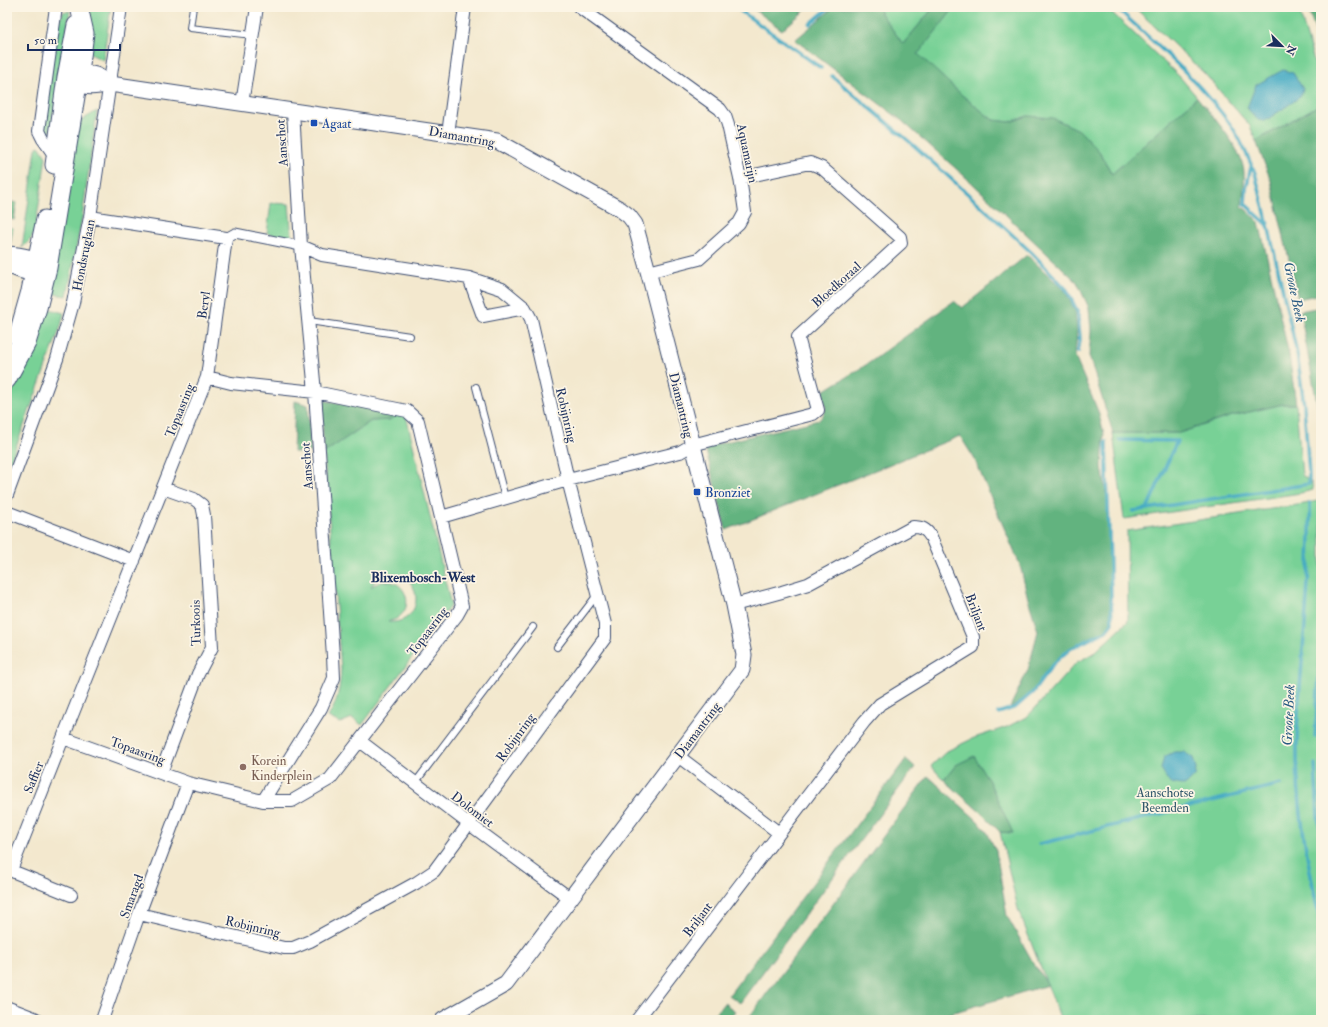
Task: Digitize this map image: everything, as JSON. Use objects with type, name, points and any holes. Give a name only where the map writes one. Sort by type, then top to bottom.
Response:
[{"type":"main road","points":[[7,379],[10,351],[30,291],[40,267],[75,78],[74,30],[81,9]]},
{"type":"main road","points":[[7,379],[27,343],[38,308],[40,267],[55,156],[75,78]]},
{"type":"street","points":[[55,156],[38,131],[56,7]]},
{"type":"street","name":"Hondsruglaan","points":[[7,495],[57,359],[71,310],[85,248],[121,7]]},
{"type":"street","points":[[242,104],[257,7]]},
{"type":"street","points":[[448,134],[465,7]]},
{"type":"street","name":"Aquamarijn","points":[[579,7],[720,109],[725,116],[728,125],[740,178],[745,212],[739,223],[699,259],[648,272]]},
{"type":"street","name":"Diamantring","points":[[75,78],[96,88],[110,84],[497,141],[620,209],[629,216],[635,224],[734,605],[744,655],[742,670],[506,984],[443,1020]]},
{"type":"street","name":"Aanschot","points":[[263,800],[321,708],[334,678],[315,392],[301,246],[293,111]]},
{"type":"street","name":"Bloedkoraal","points":[[692,445],[813,414],[818,410],[798,337],[901,244],[900,236],[822,168],[810,163],[740,178]]},
{"type":"street","points":[[90,217],[226,238],[235,233],[301,246]]},
{"type":"street","name":"Beryl","points":[[207,377],[226,238]]},
{"type":"street","name":"Robijnring","points":[[139,914],[284,948],[293,948],[310,941],[416,883],[434,871],[605,638],[605,624],[568,480],[531,319],[525,308],[502,289],[469,278],[322,255],[301,246]]},
{"type":"street","points":[[7,254],[18,255],[40,267]]},
{"type":"street","points":[[7,264],[16,269],[40,267]]},
{"type":"street","points":[[469,278],[484,316],[525,308]]},
{"type":"street","name":"Topaasring","points":[[207,377],[231,383],[315,392],[407,411],[418,421],[462,606],[457,615],[330,779],[292,801],[263,800],[188,783],[63,738],[207,377]]},
{"type":"street","points":[[441,517],[568,480],[680,452],[692,445]]},
{"type":"street","name":"Turkoois","points":[[161,773],[198,674],[212,647],[204,515],[202,505],[194,499],[163,488]]},
{"type":"street","points":[[7,512],[134,561]]},
{"type":"street","name":"Briljant","points":[[637,1020],[778,833],[864,722],[880,704],[973,647],[973,637],[931,537],[926,530],[920,527],[913,526],[808,584],[734,605]]},
{"type":"street","name":"Saffier","points":[[63,738],[9,869],[71,894]]},
{"type":"street","name":"Dolomiet","points":[[360,741],[468,824],[571,899]]},
{"type":"street","points":[[678,756],[778,833]]},
{"type":"street","name":"Smaragd","points":[[102,1020],[139,914],[188,783]]},
{"type":"street","points":[[7,1009],[36,1020]]},
{"type":"lane","points":[[193,7],[190,28],[252,35]]},
{"type":"lane","points":[[309,321],[410,336]]},
{"type":"lane","points":[[476,387],[505,498]]},
{"type":"lane","points":[[557,647],[597,595]]},
{"type":"lane","points":[[415,783],[533,628]]},
{"type":"green space","points":[[91,7],[111,7],[103,60],[86,52],[85,50]]},
{"type":"green space","points":[[751,7],[809,7],[782,30]]},
{"type":"green space","points":[[834,7],[878,7],[903,44],[934,7],[955,7],[918,54],[963,96],[993,120],[1010,122],[1028,116],[1053,118],[1079,130],[1099,151],[1112,174],[1197,97],[1218,122],[1232,142],[1242,162],[1244,180],[1242,206],[1259,222],[1289,355],[1296,404],[1283,404],[1232,416],[1179,433],[1113,433],[1089,356],[1091,331],[1089,308],[1077,282],[971,182],[901,120],[795,40]]},
{"type":"green space","points":[[878,7],[934,7],[903,44]]},
{"type":"green space","points":[[955,7],[1106,7],[1180,77],[1197,97],[1112,174],[1099,151],[1028,116],[1010,122],[993,120],[963,96],[917,54]]},
{"type":"green space","points":[[1134,7],[1298,7],[1321,84],[1321,104],[1256,141],[1250,126],[1205,74]]},
{"type":"green space","points":[[1307,7],[1321,7],[1321,47]]},
{"type":"green space","points":[[70,11],[49,140],[42,124],[57,26],[63,12]]},
{"type":"green space","points":[[1321,104],[1321,294],[1298,299],[1271,181],[1256,141]]},
{"type":"green space","points":[[97,111],[82,218],[67,296],[46,293],[75,120],[82,120]]},
{"type":"green space","points":[[38,146],[46,157],[35,231],[31,239],[22,248],[36,149]]},
{"type":"green space","points":[[7,201],[17,203],[14,220],[7,219]]},
{"type":"green space","points":[[271,203],[289,204],[292,240],[267,233]]},
{"type":"green space","points":[[7,227],[13,228],[9,251],[7,251]]},
{"type":"green space","points":[[1027,255],[1065,291],[1075,311],[1077,331],[1075,357],[1098,411],[1104,434],[1102,467],[1109,511],[1112,622],[1105,630],[1078,645],[1060,659],[1053,665],[1031,695],[1010,707],[1028,670],[1038,631],[1028,599],[1020,565],[974,458],[960,436],[726,530],[705,447],[819,420],[825,410],[822,392],[869,363],[954,301],[962,308]]},
{"type":"green space","points":[[42,307],[64,313],[61,326],[7,471],[7,408]]},
{"type":"green space","points":[[1321,307],[1321,426],[1300,311]]},
{"type":"green space","points":[[321,400],[402,413],[389,420],[371,421],[324,453]]},
{"type":"green space","points":[[295,401],[308,405],[311,452],[293,452]]},
{"type":"green space","points":[[1283,404],[1296,404],[1302,475],[1312,483],[1313,490],[1124,519],[1113,433],[1179,433],[1232,416]]},
{"type":"green space","points":[[405,411],[451,605],[362,725],[352,718],[340,723],[328,717],[338,694],[341,669],[324,453],[371,421],[389,420]],"holes":[[[386,574],[399,575],[408,580],[414,588],[416,597],[415,607],[409,615],[401,621],[388,622],[398,618],[405,610],[407,603],[406,595],[397,584],[389,581],[380,582],[371,587],[375,581]]]},
{"type":"green space","name":"Aanschotse Beemden","points":[[1321,500],[1321,1020],[1061,1020],[1018,909],[1000,832],[1012,833],[956,765],[944,780],[931,766],[947,751],[974,738],[1007,727],[1028,716],[1077,662],[1093,654],[1128,621],[1127,531],[1304,504]]},
{"type":"green space","points":[[974,756],[989,781],[1013,833],[1000,832],[944,780],[956,765]]},
{"type":"green space","points":[[906,759],[915,767],[740,1003],[729,995]]},
{"type":"green space","points":[[928,776],[978,821],[987,832],[996,851],[1007,916],[1034,964],[1048,985],[927,1020],[747,1020]]},
{"type":"green space","points":[[724,1003],[735,1011],[728,1020],[711,1020]]},
{"type":"water","points":[[1283,70],[1293,73],[1303,89],[1300,97],[1265,121],[1258,120],[1247,108],[1256,85]]},
{"type":"water","points":[[1174,752],[1184,752],[1193,758],[1196,769],[1195,776],[1186,785],[1170,782],[1161,769],[1164,757]]},
{"type":"waterway","points":[[735,7],[821,68]]},
{"type":"waterway","points":[[810,24],[830,7]]},
{"type":"waterway","name":"Groote Beek","points":[[1116,7],[1177,64],[1206,94],[1239,138],[1255,173],[1297,353],[1304,405],[1309,474],[1309,484],[1133,511]]},
{"type":"waterway","points":[[832,76],[911,143],[978,203],[1032,253],[1067,290],[1078,313],[1080,339],[1078,352]]},
{"type":"waterway","name":"Groote Beek","points":[[1251,167],[1246,189],[1245,204],[1268,225]]},
{"type":"waterway","points":[[1119,440],[1177,441],[1147,509]]},
{"type":"waterway","points":[[998,713],[1016,707],[1033,692],[1053,664],[1070,649],[1106,631],[1112,623],[1106,442]]},
{"type":"waterway","name":"Groote Beek","points":[[1310,503],[1309,558],[1298,719],[1297,766],[1298,789],[1304,835],[1321,926]]},
{"type":"waterway","points":[[1315,737],[1321,644]]},
{"type":"waterway","points":[[1315,764],[1318,817],[1321,834]]},
{"type":"waterway","points":[[1039,844],[1281,784]]},
{"type":"place","name":"Agaat","points":[[314,123]]},
{"type":"place","name":"Bronziet","points":[[697,492]]},
{"type":"place","name":"Korein Kinderplein","points":[[243,767]]},
{"type":"district","name":"Blixembosch-West","points":[[423,577]]}]
